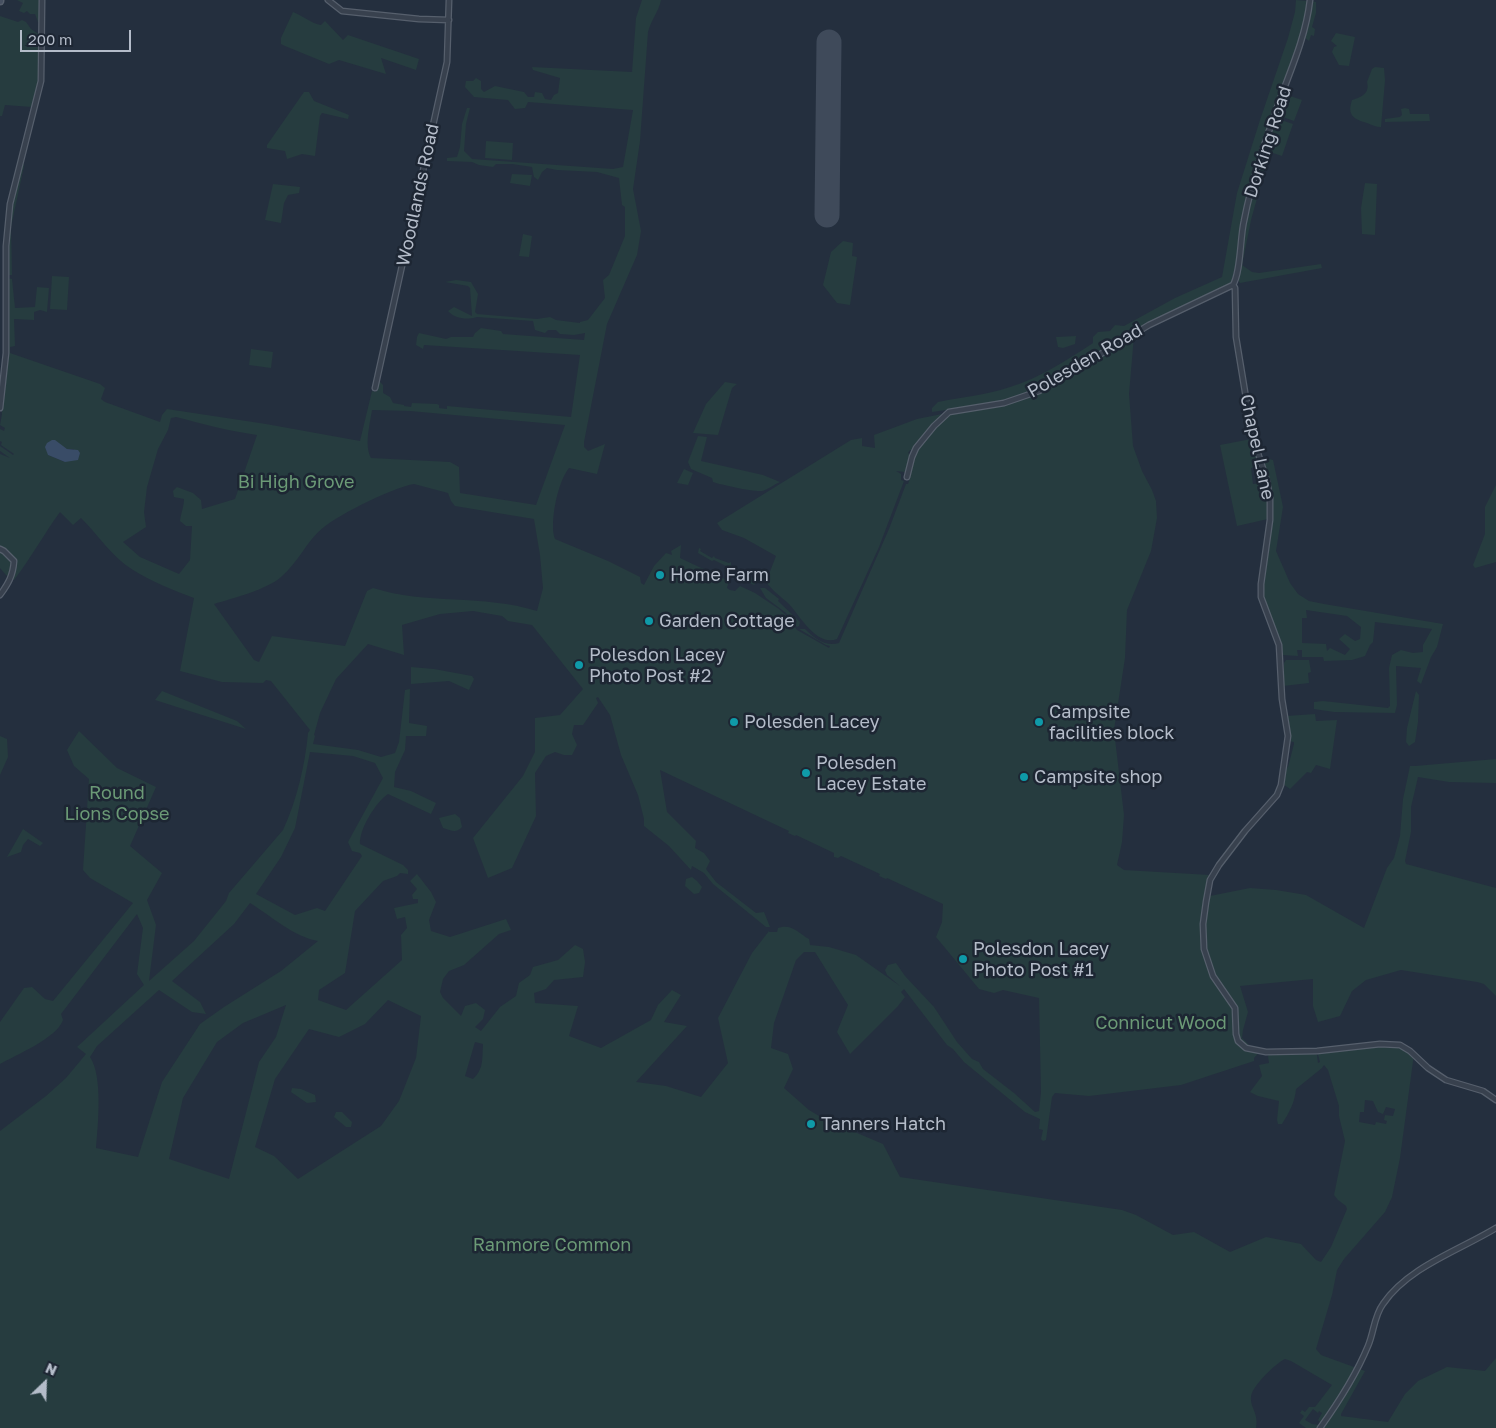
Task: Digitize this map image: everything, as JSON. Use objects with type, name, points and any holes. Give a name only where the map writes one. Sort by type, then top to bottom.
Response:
[{"type":"street","points":[[0,408],[6,353],[7,220],[41,80],[42,0]]},
{"type":"street","points":[[328,0],[342,11],[419,20],[449,20]]},
{"type":"street","name":"Woodlands Road","points":[[375,388],[447,62],[449,0]]},
{"type":"street","name":"Dorking Road","points":[[1233,285],[1250,192],[1304,33],[1310,0]]},
{"type":"street","name":"Polesden Road","points":[[906,477],[916,448],[934,426],[949,412],[1004,403],[1039,391],[1150,325],[1233,285]]},
{"type":"street","name":"Chapel Lane","points":[[1233,285],[1235,288],[1236,337],[1248,410],[1270,498],[1270,520],[1261,584],[1261,598],[1279,645],[1282,698],[1288,736],[1281,784],[1277,795],[1229,850],[1210,880],[1203,924],[1204,949],[1213,976],[1235,1008],[1236,1034],[1238,1041],[1246,1048],[1257,1052],[1317,1051],[1380,1044],[1400,1045],[1446,1080],[1483,1091],[1496,1100]]},
{"type":"street","points":[[0,549],[14,562],[10,581],[0,595]]},
{"type":"street","points":[[1320,1428],[1335,1407],[1360,1364],[1369,1345],[1376,1316],[1390,1295],[1404,1282],[1435,1260],[1456,1251],[1496,1228]]},
{"type":"green space","points":[[17,0],[41,0],[40,23],[35,14],[19,11],[23,3]]},
{"type":"green space","points":[[642,0],[661,0],[648,32],[640,141],[633,189],[641,231],[637,255],[607,324],[584,442],[584,447],[588,451],[605,444],[597,474],[569,468],[565,474],[558,492],[554,513],[553,532],[555,539],[608,561],[640,577],[641,583],[644,585],[654,566],[666,553],[672,555],[671,551],[681,545],[680,558],[729,581],[727,588],[730,590],[735,591],[740,586],[755,593],[779,609],[789,618],[797,630],[829,648],[830,646],[826,645],[799,629],[805,629],[824,643],[839,643],[889,529],[906,484],[908,484],[910,478],[908,477],[915,454],[933,428],[956,412],[1000,406],[1034,395],[1134,336],[1129,394],[1133,446],[1156,501],[1157,518],[1151,551],[1127,610],[1125,658],[1114,730],[1124,815],[1122,842],[1117,865],[1124,870],[1210,875],[1213,879],[1210,896],[1250,888],[1306,895],[1364,928],[1387,868],[1394,858],[1400,836],[1403,799],[1410,766],[1496,759],[1496,783],[1449,782],[1418,777],[1411,807],[1411,832],[1405,861],[1406,864],[1496,888],[1496,996],[1484,984],[1477,982],[1401,970],[1366,980],[1352,991],[1340,1016],[1318,1022],[1313,1006],[1313,979],[1240,986],[1248,1012],[1242,1038],[1250,1046],[1262,1049],[1254,1058],[1254,1061],[1181,1085],[1089,1096],[1055,1093],[1052,1097],[1046,1140],[1043,1141],[1041,1139],[1043,1130],[1039,1129],[1040,1119],[1025,1112],[964,1062],[947,1045],[904,989],[901,992],[905,997],[898,1006],[850,1054],[837,1032],[848,1005],[815,952],[804,952],[796,960],[774,1023],[771,1048],[788,1054],[793,1069],[784,1088],[809,1110],[824,1119],[883,1144],[900,1177],[1122,1210],[1136,1215],[1173,1235],[1194,1232],[1230,1252],[1266,1237],[1301,1244],[1316,1260],[1321,1262],[1331,1247],[1347,1209],[1334,1195],[1345,1141],[1339,1116],[1339,1106],[1328,1070],[1324,1065],[1296,1089],[1289,1112],[1282,1124],[1278,1124],[1279,1101],[1250,1092],[1262,1076],[1259,1065],[1269,1063],[1268,1056],[1270,1054],[1314,1052],[1317,1055],[1318,1063],[1320,1062],[1317,1051],[1396,1044],[1414,1054],[1400,1158],[1392,1197],[1385,1212],[1344,1259],[1337,1270],[1332,1295],[1316,1349],[1321,1355],[1365,1371],[1341,1416],[1388,1422],[1405,1394],[1418,1381],[1447,1367],[1485,1371],[1496,1358],[1496,1428],[1320,1428],[1330,1411],[1321,1423],[1318,1420],[1322,1413],[1319,1411],[1318,1413],[1313,1409],[1305,1420],[1319,1425],[1316,1428],[1306,1428],[1299,1423],[1304,1416],[1300,1413],[1302,1410],[1305,1412],[1309,1407],[1315,1407],[1332,1385],[1285,1359],[1265,1376],[1252,1393],[1251,1401],[1257,1423],[1256,1428],[0,1428],[0,1131],[46,1096],[66,1078],[86,1054],[77,1047],[144,985],[137,974],[143,928],[137,914],[61,1014],[63,1020],[59,1027],[45,1039],[0,1064],[0,1022],[24,988],[32,987],[45,999],[53,1001],[133,903],[90,878],[83,870],[89,779],[74,766],[67,750],[79,731],[117,768],[156,787],[130,846],[162,873],[147,900],[156,925],[149,981],[194,941],[226,901],[229,893],[283,830],[300,782],[310,730],[271,681],[266,680],[263,683],[222,682],[180,671],[194,598],[155,582],[126,565],[112,553],[81,518],[73,525],[60,512],[14,580],[0,568],[0,454],[10,458],[0,451],[0,446],[14,454],[1,445],[2,442],[0,441],[0,429],[4,431],[5,428],[0,425],[2,414],[3,257],[7,256],[11,205],[23,162],[24,166],[11,227],[12,275],[8,275],[8,278],[12,279],[15,308],[35,307],[37,287],[49,288],[47,312],[40,310],[34,312],[34,320],[14,319],[15,346],[10,347],[10,353],[100,384],[105,388],[101,399],[105,402],[160,422],[162,415],[167,409],[360,441],[372,391],[376,392],[379,381],[383,385],[383,393],[390,397],[393,403],[404,406],[411,407],[412,403],[437,404],[439,408],[447,409],[447,406],[571,417],[580,355],[424,345],[423,349],[416,345],[417,337],[419,333],[446,339],[451,337],[473,337],[481,328],[501,331],[503,334],[584,340],[585,333],[574,335],[560,334],[556,330],[548,330],[545,333],[535,330],[533,321],[477,317],[465,319],[454,316],[448,311],[454,307],[472,316],[470,288],[445,282],[456,280],[471,282],[478,294],[475,312],[477,314],[537,319],[550,317],[556,320],[580,323],[588,320],[605,298],[603,280],[609,275],[625,236],[625,207],[622,205],[619,178],[597,172],[547,168],[542,172],[538,180],[534,177],[532,167],[496,164],[493,167],[472,162],[447,161],[447,158],[457,157],[462,124],[467,108],[470,108],[466,124],[464,151],[472,159],[613,169],[623,167],[633,110],[528,102],[525,108],[515,109],[508,100],[474,97],[465,87],[466,81],[473,81],[476,78],[481,81],[481,89],[484,92],[495,86],[524,92],[528,97],[534,97],[535,92],[542,93],[545,99],[551,100],[558,93],[560,78],[533,70],[532,67],[632,72],[636,18]],"holes":[[[372,410],[410,411],[565,425],[536,505],[460,493],[459,467],[450,462],[371,458],[368,447]],[[176,417],[257,435],[235,499],[202,509],[201,500],[193,493],[177,487],[173,491],[174,497],[184,499],[180,521],[186,526],[192,526],[190,560],[179,574],[140,557],[123,542],[146,527],[144,512],[147,487],[158,449],[168,430],[171,418]],[[64,447],[74,449],[65,462],[48,455]],[[414,484],[448,493],[455,506],[534,519],[543,588],[537,611],[496,603],[413,596],[373,588],[367,591],[345,646],[272,636],[259,662],[254,660],[214,604],[249,593],[275,582],[293,565],[312,538],[324,527],[342,515],[381,495]],[[473,611],[502,616],[508,621],[532,625],[583,689],[560,715],[535,718],[535,752],[523,776],[473,838],[488,878],[512,868],[536,816],[535,773],[546,756],[555,752],[572,755],[577,745],[572,734],[574,725],[583,725],[598,703],[596,698],[598,697],[610,715],[621,755],[638,795],[644,826],[669,846],[691,870],[692,866],[704,873],[713,884],[766,927],[770,927],[764,912],[756,913],[716,882],[706,869],[710,861],[704,853],[695,848],[696,841],[667,812],[660,770],[789,831],[788,833],[834,853],[834,857],[838,858],[841,856],[880,874],[879,876],[943,904],[942,922],[936,937],[979,989],[994,993],[1003,990],[1039,998],[1041,1092],[1039,1111],[1035,1112],[983,1069],[979,1062],[972,1059],[957,1042],[934,1007],[905,976],[896,963],[888,965],[885,970],[887,975],[900,986],[856,955],[829,947],[810,945],[809,939],[795,929],[787,927],[778,928],[777,932],[769,931],[752,953],[718,1018],[728,1063],[701,1097],[666,1086],[636,1082],[687,1026],[664,1022],[681,995],[672,990],[658,1005],[651,1020],[601,1048],[569,1036],[578,1006],[535,1003],[534,993],[546,989],[554,980],[583,977],[585,962],[583,949],[575,945],[558,960],[533,967],[530,975],[519,983],[516,996],[500,1007],[481,1031],[475,1027],[483,1019],[485,1010],[476,1003],[465,1006],[461,1016],[443,998],[440,992],[443,979],[449,971],[464,965],[499,934],[511,930],[506,919],[450,937],[431,931],[429,920],[436,902],[417,874],[410,881],[417,889],[412,895],[413,899],[418,899],[418,903],[394,908],[397,919],[405,917],[407,928],[401,935],[402,960],[346,1010],[318,1000],[319,990],[345,973],[355,911],[383,881],[400,873],[408,874],[408,870],[403,865],[360,844],[362,831],[369,816],[378,803],[388,794],[431,814],[436,803],[411,791],[394,787],[395,772],[405,750],[406,736],[426,736],[427,726],[409,723],[410,689],[405,690],[399,742],[395,753],[381,757],[358,750],[313,744],[320,713],[336,679],[368,644],[404,655],[402,625],[440,614]],[[310,752],[353,756],[375,763],[383,778],[348,842],[352,851],[360,853],[362,856],[325,911],[317,908],[295,915],[256,894],[281,857],[295,828]],[[250,903],[291,931],[318,941],[281,971],[200,1024],[162,1082],[138,1157],[96,1148],[98,1088],[97,1076],[90,1057],[97,1046],[159,990],[192,1012],[206,1014],[200,1002],[172,981],[234,924]],[[388,1000],[421,1016],[416,1058],[399,1101],[381,1126],[298,1179],[274,1156],[255,1147],[275,1079],[309,1029],[339,1037],[365,1024]],[[286,1005],[276,1037],[259,1062],[229,1179],[169,1159],[183,1098],[217,1042],[243,1023]],[[475,1042],[483,1044],[482,1063],[477,1075],[473,1079],[465,1076]],[[1365,1100],[1373,1101],[1378,1112],[1383,1114],[1386,1107],[1395,1109],[1393,1116],[1385,1115],[1384,1120],[1387,1121],[1386,1124],[1376,1122],[1375,1125],[1359,1122],[1360,1112],[1364,1112]]]},
{"type":"green space","points":[[1296,0],[1308,1],[1307,16],[1250,187],[1241,224],[1231,284],[1152,322],[1037,390],[1002,402],[932,412],[932,408],[938,402],[992,392],[1043,374],[1093,343],[1093,337],[1098,332],[1110,331],[1115,325],[1124,326],[1175,298],[1222,277],[1237,193],[1288,38]]},
{"type":"green space","points":[[1311,1],[1316,2],[1316,13],[1312,27],[1315,29],[1314,36],[1311,35],[1309,41],[1305,38]]},
{"type":"green space","points":[[293,12],[321,25],[325,21],[343,40],[348,35],[419,59],[416,70],[381,58],[386,74],[339,60],[329,64],[285,46],[281,44],[281,38]]},
{"type":"green space","points":[[0,16],[18,22],[22,20],[40,35],[38,83],[32,107],[5,105],[2,116],[0,116]]},
{"type":"green space","points":[[1336,33],[1355,37],[1349,66],[1339,65],[1332,52],[1334,47],[1337,46],[1331,41]]},
{"type":"green space","points":[[1375,67],[1384,68],[1385,80],[1381,127],[1358,120],[1352,116],[1350,109],[1352,100],[1366,92],[1367,82],[1372,69]]},
{"type":"green space","points":[[1284,91],[1291,91],[1290,96],[1302,100],[1294,121],[1283,117],[1281,120],[1293,124],[1282,156],[1270,152],[1251,220],[1242,265],[1252,272],[1259,273],[1321,264],[1322,268],[1240,283],[1237,278],[1245,222],[1252,190]]},
{"type":"green space","points":[[304,92],[309,92],[314,101],[349,115],[348,119],[322,113],[315,156],[302,154],[287,159],[285,151],[267,148],[267,145]]},
{"type":"green space","points":[[1401,109],[1409,109],[1410,114],[1429,114],[1430,121],[1385,122],[1385,119],[1400,117],[1402,115]]},
{"type":"green space","points":[[486,141],[513,143],[512,160],[485,158]]},
{"type":"green space","points":[[512,174],[532,175],[530,186],[510,183]]},
{"type":"green space","points":[[1365,183],[1377,184],[1375,235],[1362,234],[1361,208]]},
{"type":"green space","points":[[273,184],[300,187],[299,193],[288,195],[284,203],[281,223],[265,220]]},
{"type":"green space","points":[[523,234],[532,236],[529,257],[519,256]]},
{"type":"green space","points":[[843,241],[853,243],[852,256],[857,257],[850,305],[837,303],[823,285],[831,252]]},
{"type":"green space","points":[[52,276],[69,277],[67,310],[50,309]]},
{"type":"green space","points":[[1076,336],[1075,344],[1063,348],[1058,347],[1056,337]]},
{"type":"green space","points":[[251,349],[273,352],[271,368],[249,365]]},
{"type":"green space","points":[[725,382],[737,384],[732,388],[718,435],[693,433],[706,404]]},
{"type":"green space","points":[[942,414],[943,416],[908,453],[910,455],[906,472],[896,471],[901,474],[901,480],[904,481],[879,547],[837,639],[823,639],[810,629],[789,604],[766,582],[776,556],[744,538],[722,530],[717,523],[851,440],[862,438],[862,446],[875,448],[874,435],[917,419]]},
{"type":"green space","points":[[698,436],[707,437],[701,461],[763,475],[780,482],[762,491],[758,491],[713,482],[712,478],[691,469],[688,462]]},
{"type":"green space","points":[[1251,439],[1259,466],[1251,468],[1253,484],[1264,483],[1268,497],[1268,519],[1237,526],[1220,445]]},
{"type":"green space","points":[[1262,457],[1273,460],[1283,507],[1276,551],[1290,583],[1298,594],[1309,601],[1443,624],[1437,647],[1431,657],[1421,684],[1417,681],[1421,668],[1396,666],[1397,705],[1395,713],[1334,712],[1314,709],[1314,702],[1323,701],[1388,708],[1390,706],[1389,668],[1392,655],[1401,650],[1413,653],[1423,652],[1423,645],[1432,629],[1375,622],[1373,642],[1365,656],[1352,660],[1324,661],[1323,657],[1302,657],[1302,650],[1297,650],[1298,656],[1283,655],[1267,612],[1262,591],[1271,524],[1269,491]],"holes":[[[1306,610],[1347,616],[1361,627],[1360,639],[1355,641],[1345,634],[1339,639],[1350,649],[1345,655],[1330,648],[1327,651],[1326,644],[1302,643],[1302,618],[1307,618]]]},
{"type":"green space","points":[[684,469],[693,473],[688,485],[677,483]]},
{"type":"green space","points":[[1496,485],[1496,562],[1475,568],[1473,565],[1485,534],[1485,507]]},
{"type":"green space","points":[[699,548],[701,549],[700,551],[712,558],[714,556],[729,563],[731,562],[731,565],[745,573],[747,572],[746,574],[756,580],[756,583],[754,585],[750,583],[750,578],[698,553]]},
{"type":"green space","points":[[760,588],[765,588],[779,599],[778,601],[800,622],[799,626],[797,627],[786,613],[766,598]]},
{"type":"green space","points":[[1286,660],[1309,660],[1311,672],[1308,673],[1309,683],[1283,686],[1284,663]]},
{"type":"green space","points":[[411,667],[472,676],[474,679],[469,690],[449,681],[411,684]]},
{"type":"green space","points":[[162,691],[237,721],[246,729],[155,700]]},
{"type":"green space","points":[[1416,691],[1419,695],[1418,722],[1415,742],[1409,746],[1406,742],[1407,728]]},
{"type":"green space","points":[[1315,714],[1316,721],[1337,720],[1330,769],[1316,765],[1311,773],[1307,772],[1290,789],[1283,784],[1285,768],[1288,767],[1294,744],[1294,742],[1289,741],[1286,716]]},
{"type":"green space","points":[[0,736],[7,739],[8,757],[0,775]]},
{"type":"green space","points":[[455,814],[460,818],[462,827],[455,831],[443,828],[439,818]]},
{"type":"green space","points":[[23,829],[43,843],[40,846],[28,839],[23,845],[21,852],[7,857]]},
{"type":"green space","points":[[692,877],[702,887],[699,893],[694,894],[685,886],[686,879]]},
{"type":"green space","points":[[292,1088],[301,1089],[315,1095],[316,1102],[307,1103],[291,1092]]},
{"type":"green space","points":[[336,1112],[342,1112],[352,1122],[351,1127],[346,1127],[334,1117]]},
{"type":"water","points":[[52,440],[55,440],[67,449],[78,450],[80,453],[78,460],[65,462],[48,455],[45,447]]},
{"type":"runway","points":[[827,215],[829,42]]},
{"type":"place","name":"Home Farm","points":[[660,575]]},
{"type":"place","name":"Garden Cottage","points":[[649,621]]},
{"type":"place","name":"Polesdon Lacey Photo Post #2","points":[[579,665]]},
{"type":"place","name":"Polesden Lacey","points":[[734,722]]},
{"type":"place","name":"Campsite facilities block","points":[[1039,722]]},
{"type":"place","name":"Polesden Lacey Estate","points":[[806,773]]},
{"type":"place","name":"Campsite shop","points":[[1024,777]]},
{"type":"place","name":"Polesdon Lacey Photo Post #1","points":[[963,959]]},
{"type":"place","name":"Tanners Hatch","points":[[811,1124]]},
{"type":"park label","name":"Bi High Grove","points":[[296,482]]},
{"type":"park label","name":"Round Lions Copse","points":[[117,803]]},
{"type":"park label","name":"Connicut Wood","points":[[1161,1023]]},
{"type":"park label","name":"Ranmore Common","points":[[552,1245]]}]
